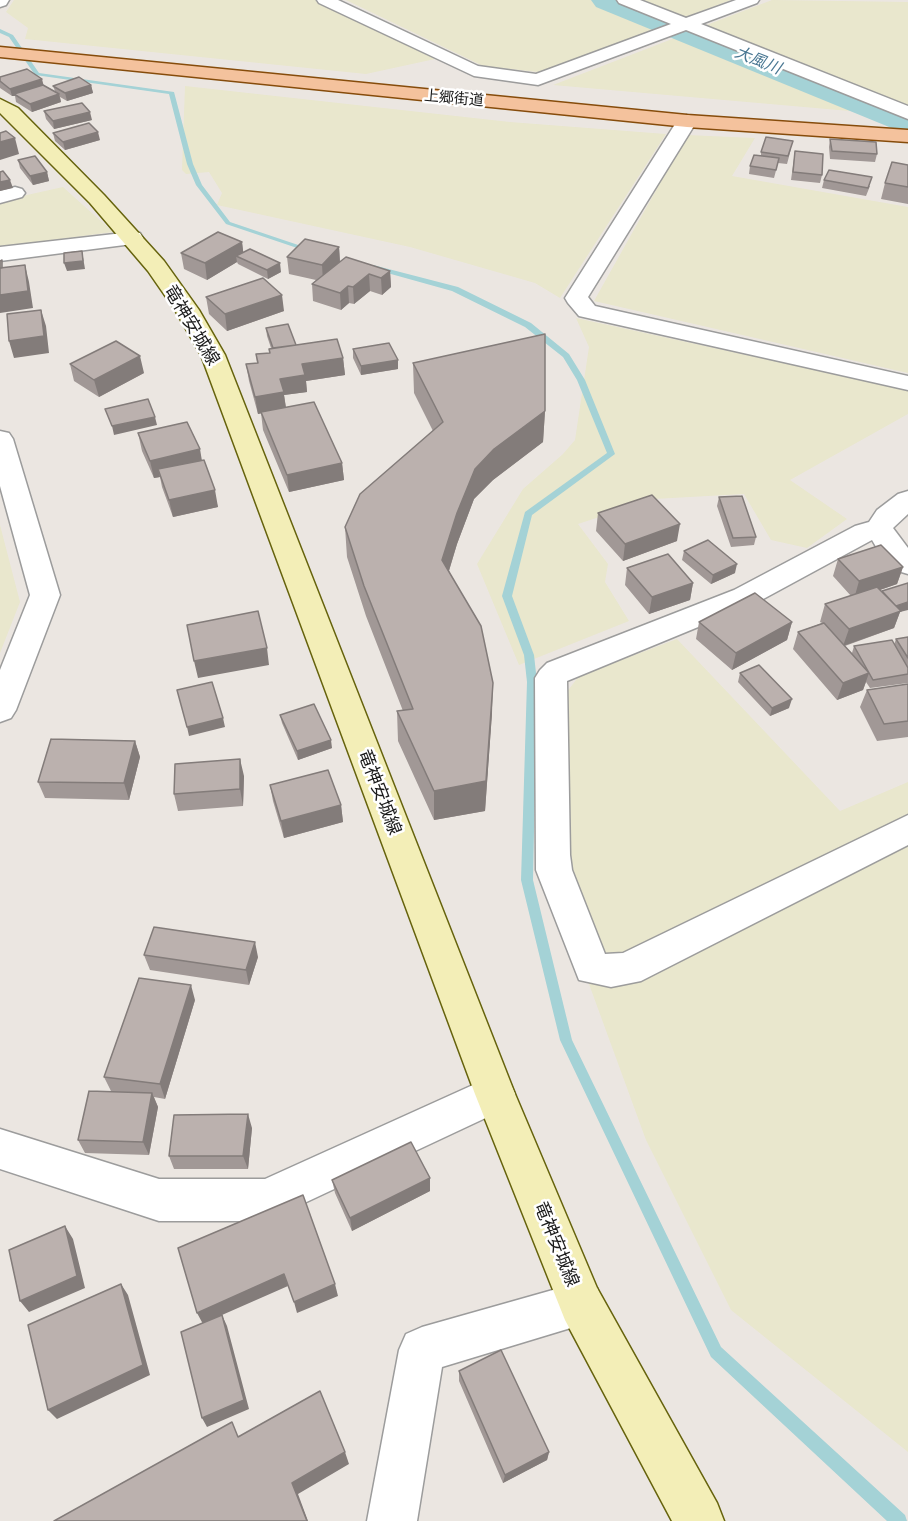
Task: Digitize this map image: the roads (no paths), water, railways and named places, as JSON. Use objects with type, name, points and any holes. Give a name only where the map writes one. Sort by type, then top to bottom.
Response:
[{"type":"main road","name":"上郷街道","points":[[0,52],[687,121],[908,136]]},
{"type":"street","points":[[325,0],[474,71],[538,80],[752,0]]},
{"type":"street","points":[[625,0],[908,113]]},
{"type":"street","name":"竜神安城線","points":[[0,105],[11,112],[48,149],[156,266],[187,310],[213,355],[495,1094],[581,1304],[699,1521]]},
{"type":"street","points":[[687,121],[576,298],[587,311],[908,383]]},
{"type":"street","points":[[0,254],[132,238]]},
{"type":"street","points":[[0,439],[45,595],[0,710]]},
{"type":"street","points":[[908,500],[887,516],[879,528],[865,532],[744,597],[558,671],[551,678],[554,870],[592,968],[611,971],[628,969],[908,829]]},
{"type":"street","points":[[879,528],[891,548],[908,564]]},
{"type":"street","points":[[0,1149],[159,1200],[266,1200],[495,1094]]},
{"type":"street","points":[[392,1521],[422,1350],[581,1304]]},
{"type":"waterway","name":"大風川","points":[[608,0],[908,121]]},
{"type":"waterway","points":[[0,31],[11,36],[37,74],[172,93],[190,164],[199,185],[228,223],[311,251]]},
{"type":"waterway","points":[[376,267],[455,289],[528,325],[566,356],[581,380],[611,454],[528,514],[507,596],[529,655],[532,682],[527,880],[566,1040],[716,1352],[899,1521]]}]
